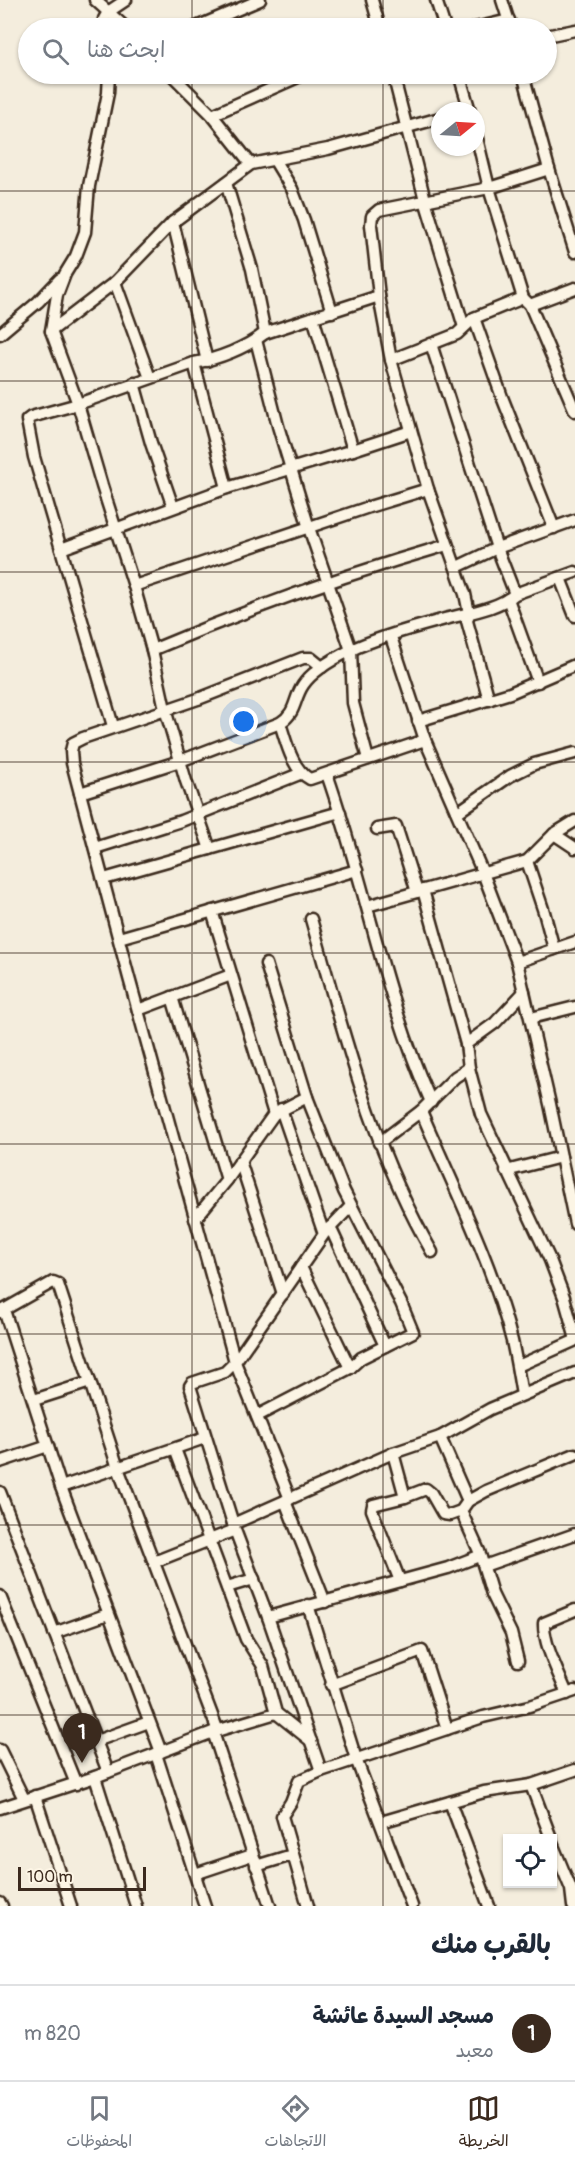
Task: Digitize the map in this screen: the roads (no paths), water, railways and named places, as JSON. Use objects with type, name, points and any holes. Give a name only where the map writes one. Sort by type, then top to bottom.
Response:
[{"type":"street","points":[[95,0],[115,18]]},
{"type":"street","points":[[105,18],[108,12],[126,0]]},
{"type":"street","points":[[218,18],[260,0]]},
{"type":"street","points":[[372,0],[377,18]]},
{"type":"street","points":[[436,0],[442,18]]},
{"type":"street","points":[[502,0],[508,18]]},
{"type":"street","points":[[557,34],[575,30]]},
{"type":"street","points":[[109,84],[91,168],[85,232],[57,295],[51,331],[78,404],[134,586],[180,761],[210,849]]},
{"type":"street","points":[[181,84],[212,115],[251,164]]},
{"type":"street","points":[[212,115],[282,84]]},
{"type":"street","points":[[396,84],[425,200],[465,327]]},
{"type":"street","points":[[462,84],[466,102]]},
{"type":"street","points":[[526,84],[575,252]]},
{"type":"street","points":[[51,331],[115,282],[173,222],[251,164],[328,149],[431,121]]},
{"type":"street","points":[[481,156],[489,188],[527,302],[575,411]]},
{"type":"street","points":[[275,160],[292,189],[304,220],[332,312]]},
{"type":"street","points":[[489,700],[467,621],[469,613],[457,567],[428,489],[391,360],[379,296],[372,216],[379,210],[489,188],[549,169]]},
{"type":"street","points":[[226,183],[252,269],[266,333]]},
{"type":"street","points":[[173,222],[207,361]]},
{"type":"street","points":[[0,334],[38,302],[65,274]]},
{"type":"street","points":[[115,282],[150,378]]},
{"type":"street","points":[[391,360],[457,334],[474,318],[575,288]]},
{"type":"street","points":[[113,726],[34,457],[27,420],[194,363],[207,361],[256,340],[266,333],[379,296]]},
{"type":"street","points":[[313,318],[353,450]]},
{"type":"street","points":[[474,318],[502,397],[554,528]]},
{"type":"street","points":[[256,340],[309,528],[351,650],[352,703],[368,759]]},
{"type":"street","points":[[431,344],[538,682]]},
{"type":"street","points":[[194,363],[227,488]]},
{"type":"street","points":[[134,383],[173,507]]},
{"type":"street","points":[[61,549],[227,488],[411,431]]},
{"type":"street","points":[[134,586],[428,489]]},
{"type":"street","points":[[457,567],[497,548],[575,520]]},
{"type":"street","points":[[152,650],[328,582],[447,545]]},
{"type":"street","points":[[80,793],[180,761],[280,723],[289,717],[304,684],[322,667],[351,650],[437,621],[469,613],[575,572]]},
{"type":"street","points":[[560,578],[575,616]]},
{"type":"street","points":[[391,636],[425,740],[458,812],[517,962],[575,1224]]},
{"type":"street","points":[[322,667],[311,658],[303,658],[228,688],[83,738],[73,743],[71,751],[72,763],[138,1010],[235,1362],[258,1416],[325,1602]]},
{"type":"street","points":[[418,721],[489,700],[575,665]]},
{"type":"street","points":[[280,723],[292,755],[302,773],[310,779],[425,740]]},
{"type":"street","points":[[458,812],[510,776],[534,764],[575,753]]},
{"type":"street","points":[[95,848],[199,814],[302,773]]},
{"type":"street","points":[[327,774],[357,870],[400,1024],[431,1102]]},
{"type":"street","points":[[104,879],[340,812]]},
{"type":"street","points":[[367,906],[527,861],[554,834],[575,821]]},
{"type":"street","points":[[378,829],[396,826],[420,891],[466,1044],[469,1068],[481,1114],[550,1260],[564,1297],[575,1337],[574,1341],[518,1366]]},
{"type":"street","points":[[554,834],[575,848]]},
{"type":"street","points":[[527,861],[554,949]]},
{"type":"street","points":[[119,938],[357,870]]},
{"type":"street","points":[[212,911],[231,975],[278,1112],[327,1231],[385,1346]]},
{"type":"street","points":[[311,919],[362,1094],[379,1143],[410,1215],[432,1252]]},
{"type":"street","points":[[517,962],[575,942]]},
{"type":"street","points":[[258,1416],[350,1368],[361,1358],[411,1333],[413,1328],[351,1206],[307,1098],[266,964]]},
{"type":"street","points":[[138,1010],[231,975]]},
{"type":"street","points":[[466,1044],[495,1023],[524,992]]},
{"type":"street","points":[[172,997],[227,1180]]},
{"type":"street","points":[[531,1018],[575,1007]]},
{"type":"street","points":[[379,1143],[421,1111],[455,1077],[469,1068]]},
{"type":"street","points":[[195,1219],[278,1112],[307,1098]]},
{"type":"street","points":[[421,1111],[479,1246],[504,1315],[518,1366],[522,1395]]},
{"type":"street","points":[[506,1171],[561,1157]]},
{"type":"street","points":[[240,1161],[283,1294]]},
{"type":"street","points":[[321,1771],[234,1527],[190,1384],[225,1372],[235,1362],[327,1231],[351,1206]]},
{"type":"street","points":[[301,1268],[350,1368]]},
{"type":"street","points":[[205,1906],[149,1722],[61,1487],[34,1400],[2,1311],[53,1282],[58,1284],[118,1468],[216,1731],[254,1861],[270,1906]]},
{"type":"street","points":[[154,1562],[209,1540],[287,1500],[393,1453],[440,1437],[490,1410],[575,1373]]},
{"type":"street","points":[[34,1400],[90,1382]]},
{"type":"street","points":[[61,1487],[205,1437]]},
{"type":"street","points":[[440,1437],[468,1501]]},
{"type":"street","points":[[0,1462],[48,1446]]},
{"type":"street","points":[[175,1449],[246,1639],[263,1666],[276,1713],[311,1741]]},
{"type":"street","points":[[393,1453],[405,1497]]},
{"type":"street","points":[[400,1581],[380,1535],[373,1505],[426,1489],[431,1493],[443,1514],[450,1515],[461,1511],[468,1501],[549,1463],[575,1454]]},
{"type":"street","points":[[0,1492],[108,1772]]},
{"type":"street","points":[[461,1511],[479,1551],[492,1594],[511,1633],[518,1661]]},
{"type":"street","points":[[268,1617],[575,1534]]},
{"type":"street","points":[[227,1587],[254,1579]]},
{"type":"street","points":[[0,1596],[76,1784]]},
{"type":"street","points":[[308,1605],[331,1686],[356,1759],[412,1906]]},
{"type":"street","points":[[308,1906],[292,1856],[283,1813],[291,1802],[299,1781],[321,1771],[483,1717],[530,1706],[571,1692],[550,1647],[544,1623],[575,1610]]},
{"type":"street","points":[[54,1633],[108,1614]]},
{"type":"street","points":[[331,1686],[422,1651],[447,1729]]},
{"type":"street","points":[[0,1808],[95,1778],[216,1731],[276,1713]]},
{"type":"street","points":[[96,1741],[149,1722]]},
{"type":"street","points":[[0,1750],[30,1797],[71,1906]]},
{"type":"street","points":[[381,1822],[484,1792],[531,1785],[575,1770]]},
{"type":"street","points":[[95,1778],[136,1906]]},
{"type":"street","points":[[531,1785],[548,1834]]},
{"type":"street","points":[[450,1802],[489,1906]]},
{"type":"street","points":[[557,1855],[571,1889],[573,1906]]},
{"type":"street","points":[[195,1874],[254,1861],[292,1856]]},
{"type":"place","name":"مسجد السيدة عائشة","points":[[82,1763]]}]
